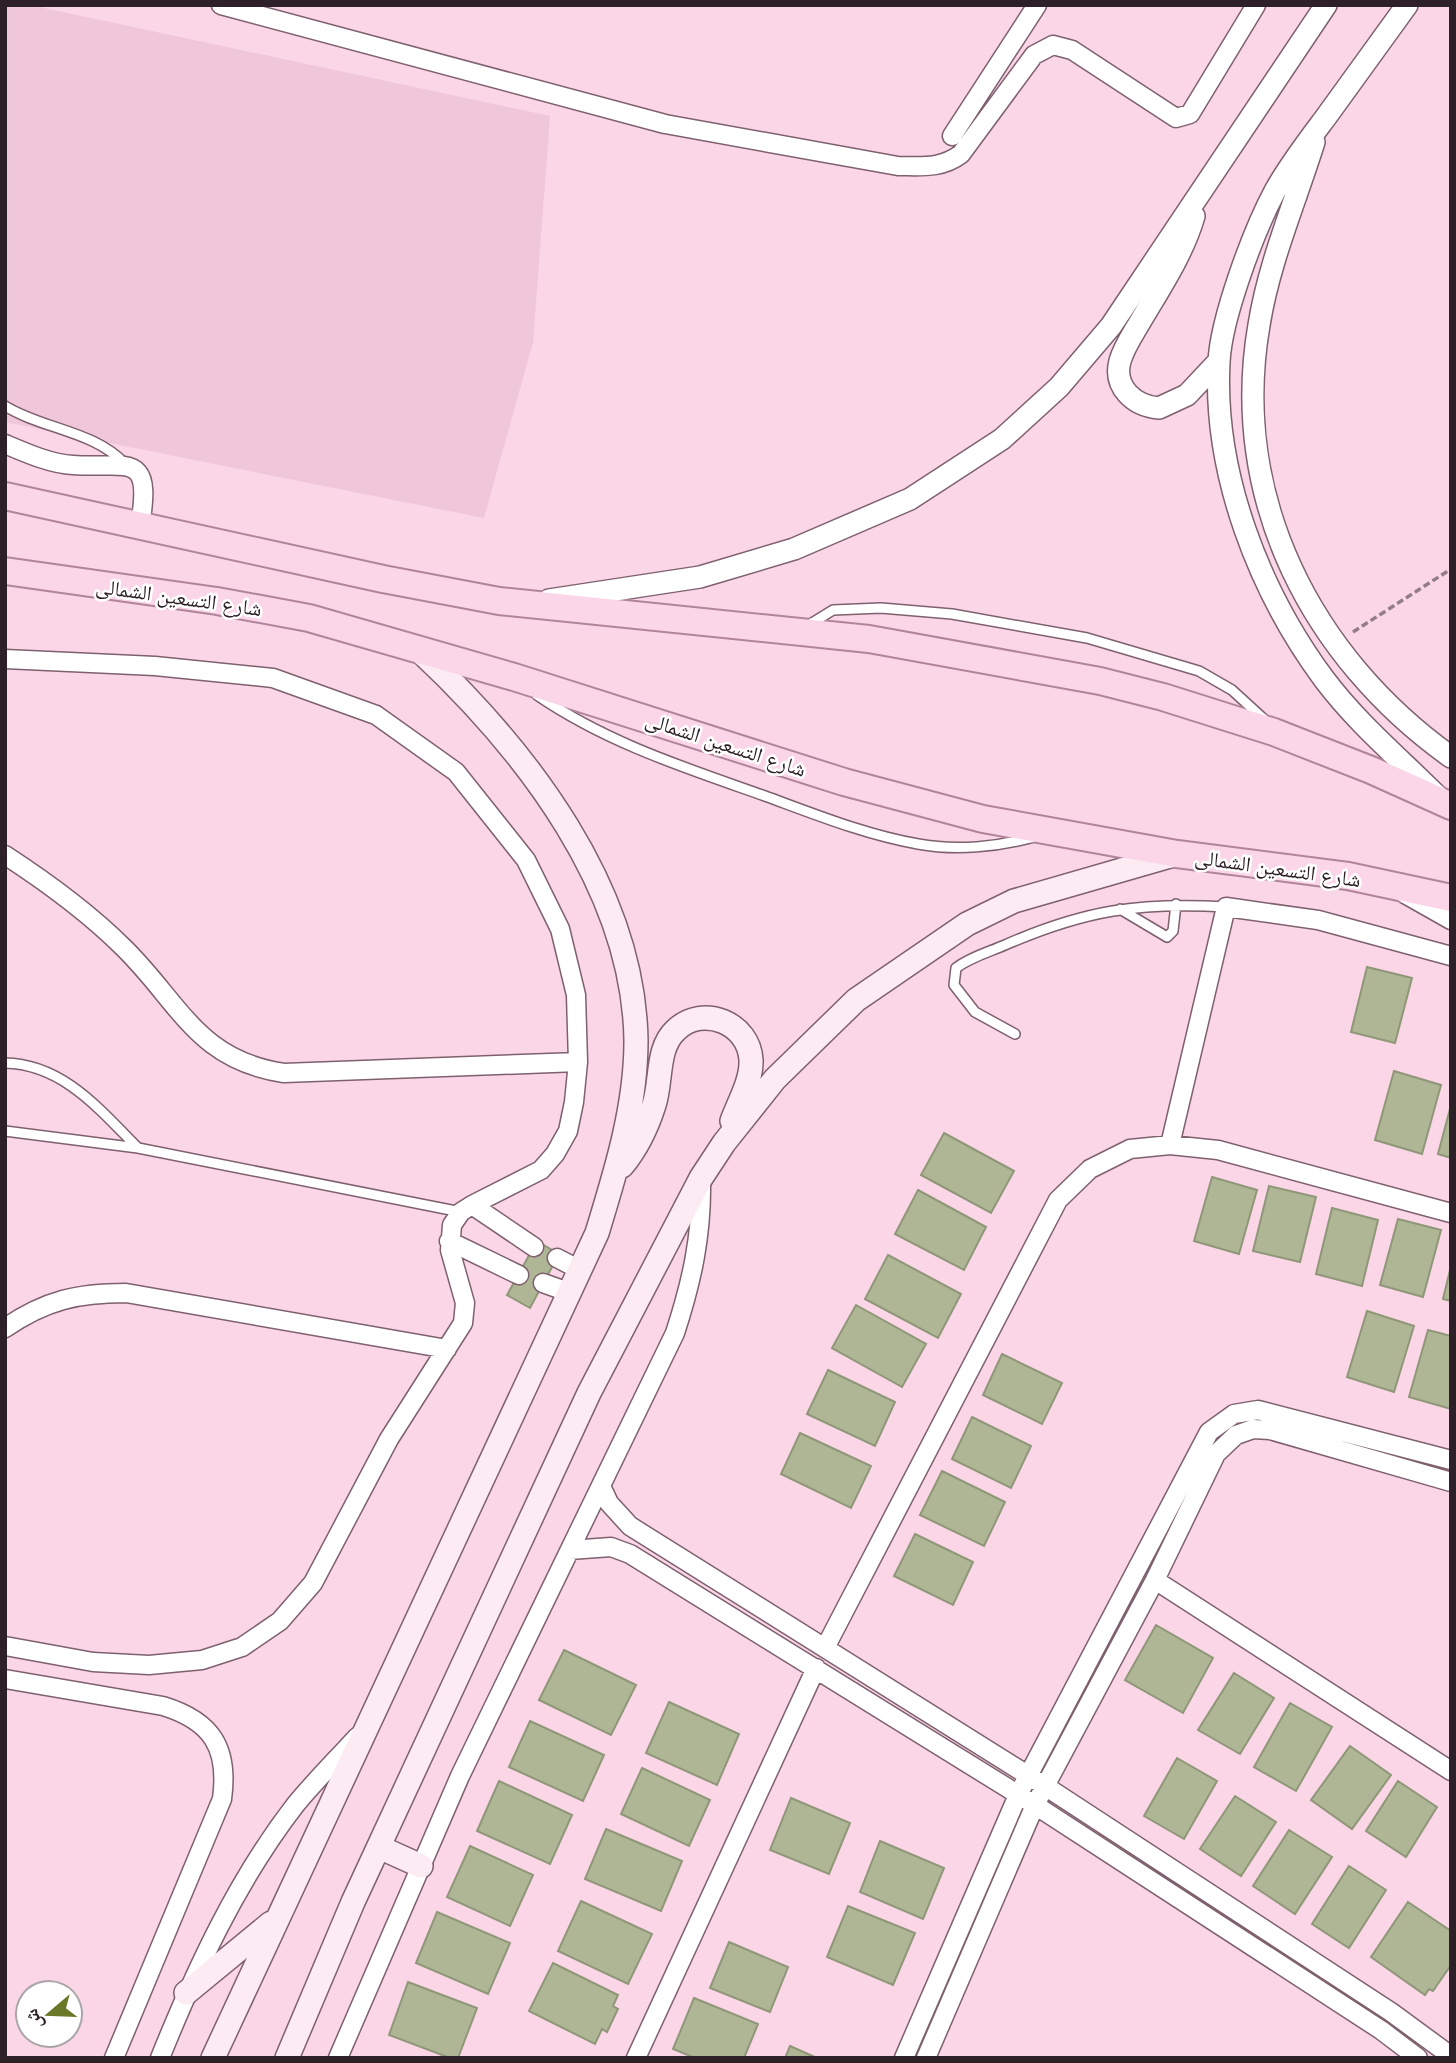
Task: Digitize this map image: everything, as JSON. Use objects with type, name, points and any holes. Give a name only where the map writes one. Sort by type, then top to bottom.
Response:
[{"type":"main road","points":[[5,496],[418,587],[522,604],[802,630],[953,652],[1100,681],[1163,697],[1274,732],[1371,770],[1448,805]]},
{"type":"main road","name":"شارع التسعين الشمالى","points":[[5,571],[268,609],[514,677],[844,782],[1050,833],[1177,854],[1348,876],[1451,898]]},
{"type":"main road","points":[[214,2058],[276,1919],[493,1462],[597,1233],[629,1114],[636,1040],[625,962],[604,894],[562,820],[520,759],[473,702],[420,650]]},
{"type":"main road","points":[[287,2058],[379,1847],[589,1393],[701,1178],[724,1143],[775,1079],[856,1000],[967,924],[1014,901],[1177,854]]},
{"type":"main road","points":[[615,1174],[647,1125],[655,1104],[668,1039],[683,1024],[703,1017],[733,1026],[750,1052],[750,1073],[724,1143]]},
{"type":"main road","points":[[379,1847],[421,1866]]},
{"type":"main road","points":[[186,1993],[276,1919]]},
{"type":"street","points":[[221,5],[362,46],[665,124],[898,166],[926,167],[945,164],[961,155],[1034,55],[1053,45],[1072,50],[1176,118],[1183,118],[1190,114],[1256,5]]},
{"type":"street","points":[[952,136],[1037,5]]},
{"type":"street","points":[[522,604],[700,577],[752,563],[877,515],[942,481],[1030,415],[1086,357],[1111,326],[1326,5]]},
{"type":"street","points":[[1408,5],[1291,163],[1256,233],[1233,303],[1219,361],[1222,418],[1235,491],[1247,531],[1280,609],[1319,671],[1352,712],[1448,805]]},
{"type":"street","points":[[1318,128],[1265,292],[1254,364],[1253,400],[1261,472],[1276,531],[1294,576],[1334,645],[1396,715],[1451,757]]},
{"type":"street","points":[[1198,197],[1184,245],[1123,352],[1119,373],[1121,383],[1133,400],[1159,408],[1187,395],[1219,361]]},
{"type":"street","points":[[5,444],[64,464],[125,464],[139,475],[142,485],[140,526]]},
{"type":"street","points":[[5,659],[155,666],[273,678],[376,715],[456,772],[526,860],[560,929],[576,995],[578,1062],[568,1131],[555,1154],[541,1170],[467,1209],[452,1225],[449,1241],[465,1311],[458,1334],[389,1439],[313,1583],[281,1621],[242,1647],[202,1660],[149,1665],[93,1662],[5,1646]]},
{"type":"street","points":[[5,855],[98,923],[150,975],[204,1040],[249,1066],[284,1073],[578,1062]]},
{"type":"street","points":[[1390,885],[1451,920]]},
{"type":"street","points":[[1170,1145],[1226,907],[1318,920],[1451,956]]},
{"type":"street","points":[[825,1648],[1058,1200],[1090,1169],[1130,1149],[1170,1145],[1217,1150],[1451,1213]]},
{"type":"street","points":[[338,2058],[460,1776],[675,1333],[692,1280],[701,1224],[701,1178]]},
{"type":"street","points":[[467,1209],[534,1247]]},
{"type":"street","points":[[449,1241],[519,1275]]},
{"type":"street","points":[[557,1258],[580,1270]]},
{"type":"street","points":[[543,1283],[568,1292]]},
{"type":"street","points":[[5,1328],[32,1310],[83,1293],[126,1293],[447,1349]]},
{"type":"street","points":[[904,2058],[1018,1795],[1203,1440],[1223,1419],[1246,1410],[1270,1412],[1451,1460]]},
{"type":"street","points":[[926,2058],[1035,1805],[1155,1580],[1216,1454],[1228,1440],[1244,1431],[1270,1430],[1451,1482]]},
{"type":"street","points":[[601,1486],[609,1503],[630,1526],[1045,1786],[1449,2051]]},
{"type":"street","points":[[570,1550],[590,1546],[611,1548],[630,1554],[1035,1805],[1381,2030],[1418,2058]]},
{"type":"street","points":[[1155,1580],[1451,1771]]},
{"type":"street","points":[[636,2058],[816,1668]]},
{"type":"street","points":[[5,1679],[183,1712],[201,1724],[216,1740],[223,1759],[225,1779],[222,1799],[114,2058]]},
{"type":"street","points":[[160,2058],[186,1993],[235,1895],[296,1805],[368,1723]]},
{"type":"lane","points":[[5,406],[38,422],[108,448],[125,464]]},
{"type":"lane","points":[[802,630],[825,614],[852,607],[951,614],[1087,638],[1167,660],[1216,680],[1248,702],[1274,732]]},
{"type":"lane","points":[[514,677],[561,712],[612,740],[851,825],[918,844],[945,847],[999,845],[1050,833]]},
{"type":"lane","points":[[1014,1034],[970,1006],[954,985],[956,968],[1046,928],[1120,909],[1175,904],[1226,907]]},
{"type":"lane","points":[[1120,909],[1167,937],[1173,931],[1175,904]]},
{"type":"lane","points":[[5,1063],[35,1066],[55,1074],[94,1104],[138,1148]]},
{"type":"lane","points":[[5,1130],[138,1148],[467,1209]]},
{"type":"path","points":[[1334,645],[1451,569]]},
{"type":"shaded area","points":[[5,5],[30,5],[550,116],[533,342],[484,518],[5,422]]},
{"type":"building","points":[[1367,967],[1412,978],[1395,1043],[1351,1032]]},
{"type":"building","points":[[1394,1071],[1441,1085],[1422,1154],[1375,1140]]},
{"type":"building","points":[[1451,1105],[1451,1158],[1438,1154]]},
{"type":"building","points":[[944,1133],[1014,1171],[991,1213],[921,1175]]},
{"type":"building","points":[[1212,1177],[1257,1190],[1239,1254],[1194,1241]]},
{"type":"building","points":[[1269,1186],[1316,1197],[1300,1262],[1253,1251]]},
{"type":"building","points":[[918,1190],[986,1227],[964,1270],[895,1234]]},
{"type":"building","points":[[1332,1208],[1378,1220],[1362,1286],[1316,1274]]},
{"type":"building","points":[[1398,1219],[1441,1230],[1423,1297],[1380,1285]]},
{"type":"building","points":[[537,1241],[559,1254],[530,1308],[507,1295]]},
{"type":"building","points":[[888,1255],[961,1294],[938,1338],[865,1299]]},
{"type":"building","points":[[1451,1266],[1451,1301],[1443,1299]]},
{"type":"building","points":[[856,1305],[926,1344],[902,1387],[832,1348]]},
{"type":"building","points":[[1367,1311],[1414,1326],[1394,1392],[1347,1377]]},
{"type":"building","points":[[1428,1330],[1451,1336],[1451,1409],[1409,1397]]},
{"type":"building","points":[[1002,1354],[1062,1383],[1042,1424],[983,1395]]},
{"type":"building","points":[[828,1370],[895,1402],[875,1446],[807,1414]]},
{"type":"building","points":[[972,1417],[1031,1446],[1011,1488],[952,1459]]},
{"type":"building","points":[[800,1433],[871,1466],[851,1508],[781,1474]]},
{"type":"building","points":[[942,1471],[1005,1502],[984,1546],[920,1515]]},
{"type":"building","points":[[915,1534],[973,1562],[953,1605],[894,1576]]},
{"type":"building","points":[[1156,1625],[1213,1658],[1183,1713],[1125,1680]]},
{"type":"building","points":[[564,1650],[636,1685],[611,1735],[539,1700]]},
{"type":"building","points":[[1234,1673],[1274,1698],[1240,1754],[1198,1730]]},
{"type":"building","points":[[669,1702],[739,1734],[717,1785],[646,1753]]},
{"type":"building","points":[[1290,1703],[1332,1727],[1296,1791],[1254,1767]]},
{"type":"building","points":[[530,1721],[604,1755],[583,1801],[509,1767]]},
{"type":"building","points":[[1350,1746],[1391,1775],[1352,1829],[1311,1800]]},
{"type":"building","points":[[1177,1758],[1217,1781],[1184,1839],[1144,1816]]},
{"type":"building","points":[[642,1768],[710,1800],[689,1846],[621,1814]]},
{"type":"building","points":[[499,1781],[572,1815],[550,1864],[477,1831]]},
{"type":"building","points":[[1398,1781],[1437,1807],[1406,1857],[1366,1831]]},
{"type":"building","points":[[1235,1796],[1276,1822],[1241,1876],[1200,1849]]},
{"type":"building","points":[[791,1798],[850,1823],[829,1874],[770,1850]]},
{"type":"building","points":[[606,1829],[682,1861],[661,1911],[585,1879]]},
{"type":"building","points":[[1289,1830],[1332,1857],[1295,1914],[1253,1886]]},
{"type":"building","points":[[880,1841],[944,1868],[923,1919],[860,1892]]},
{"type":"building","points":[[470,1846],[533,1875],[510,1926],[447,1897]]},
{"type":"building","points":[[1349,1866],[1386,1890],[1349,1948],[1312,1924]]},
{"type":"building","points":[[581,1901],[652,1934],[628,1984],[558,1951]]},
{"type":"building","points":[[1408,1902],[1451,1931],[1451,1965],[1433,1991],[1429,1989],[1425,1995],[1371,1957]]},
{"type":"building","points":[[848,1906],[915,1933],[893,1985],[827,1957]]},
{"type":"building","points":[[437,1912],[510,1943],[488,1994],[416,1963]]},
{"type":"building","points":[[729,1942],[788,1967],[770,2012],[710,1988]]},
{"type":"building","points":[[553,1963],[618,1995],[613,2006],[618,2009],[607,2032],[602,2029],[595,2044],[529,2011]]},
{"type":"building","points":[[408,1982],[477,2008],[458,2058],[450,2058],[389,2035]]},
{"type":"building","points":[[694,1998],[758,2024],[744,2058],[695,2058],[673,2049]]},
{"type":"building","points":[[790,2046],[817,2058],[785,2058]]}]
